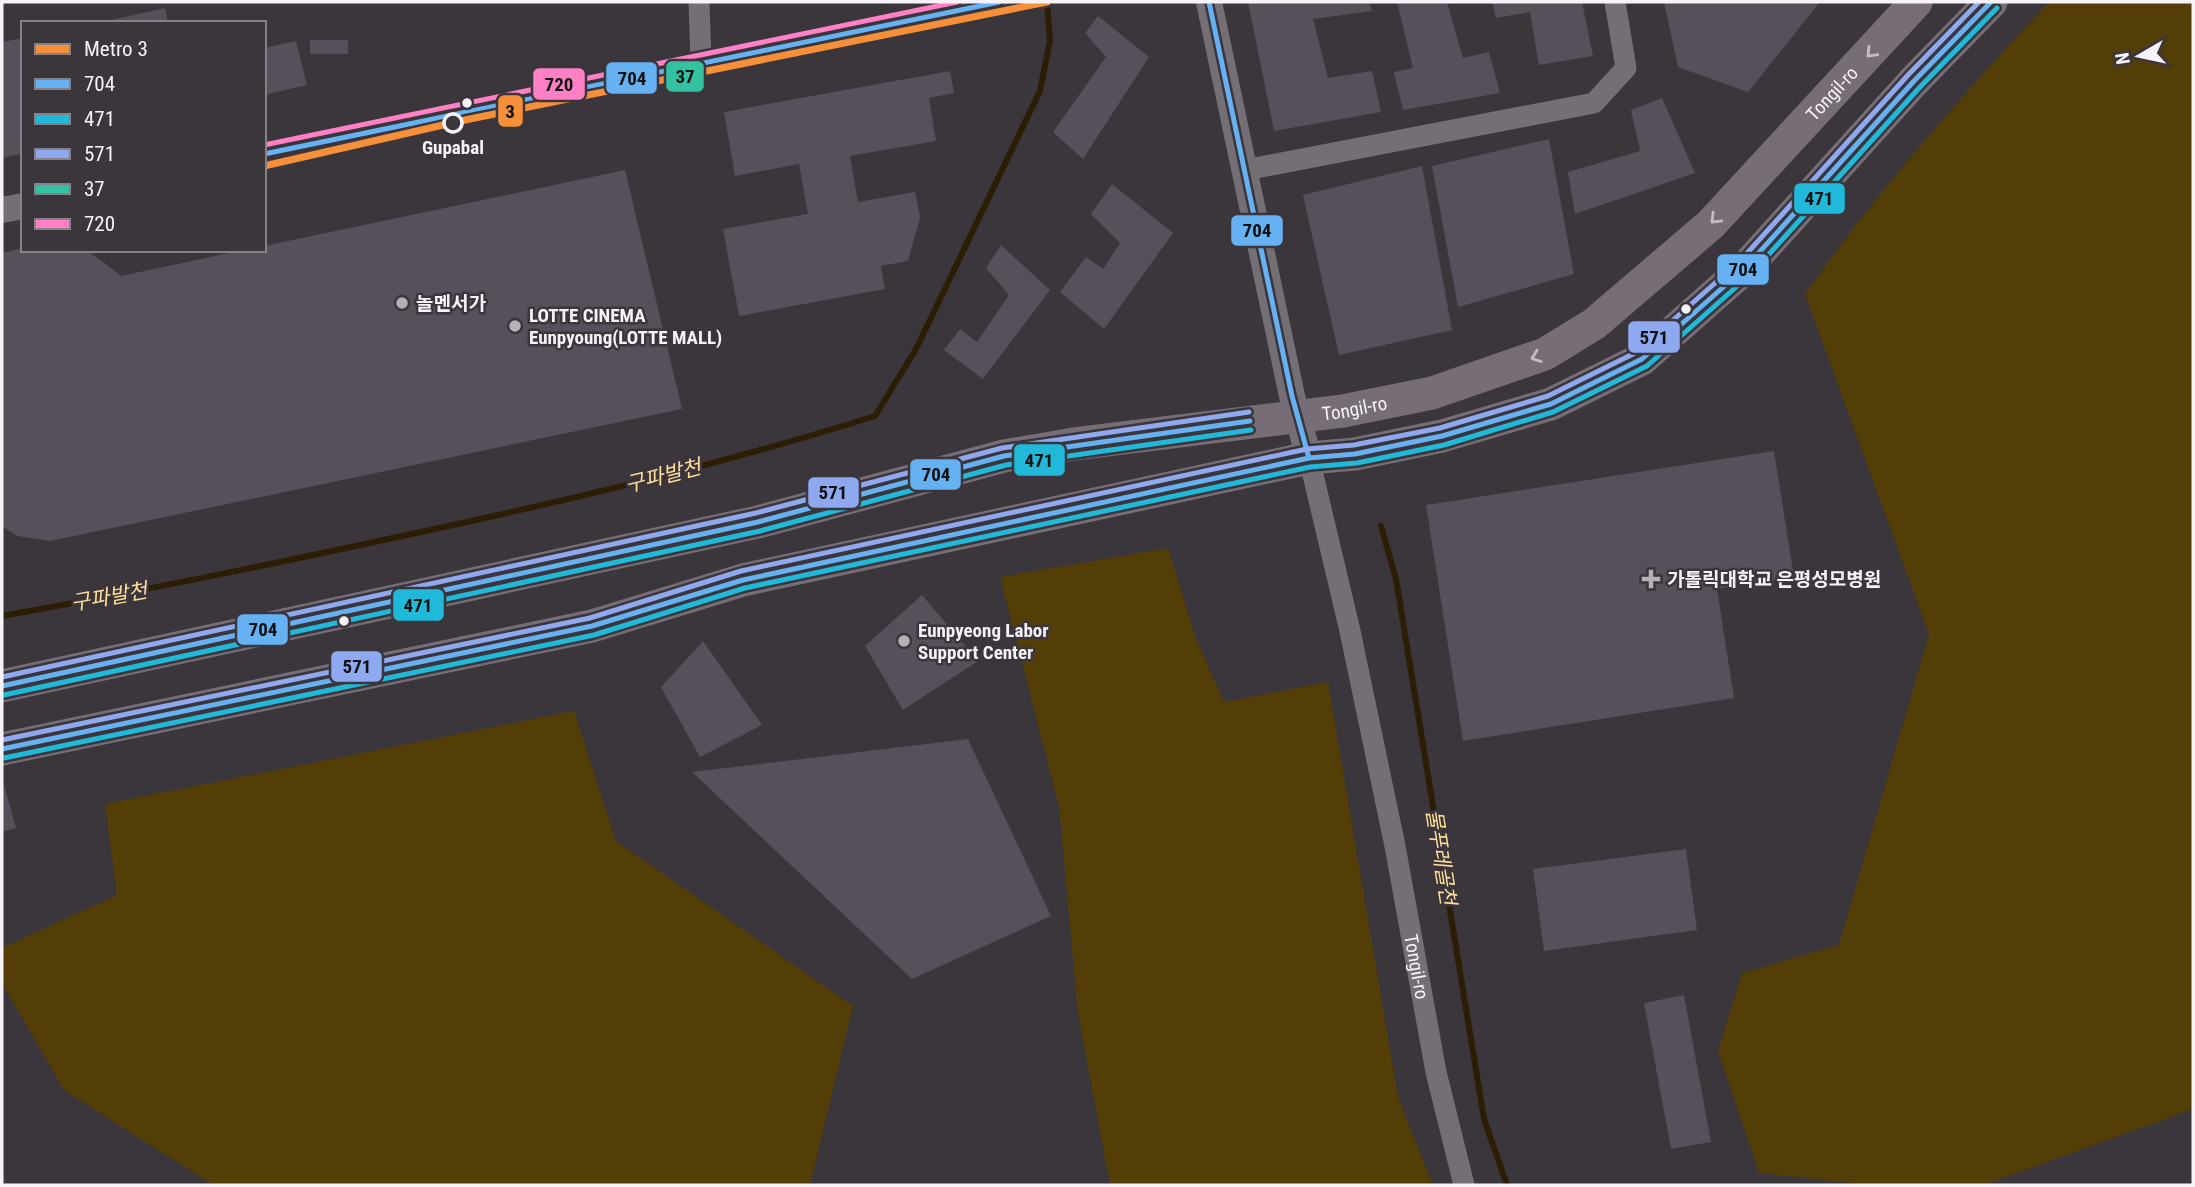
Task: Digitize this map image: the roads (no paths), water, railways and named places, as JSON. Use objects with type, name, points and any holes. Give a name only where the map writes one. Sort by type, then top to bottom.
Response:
[{"type":"main road","name":"Tongil-ro","points":[[2,686],[758,522],[1004,456],[1074,444],[1298,417],[1432,393],[1545,354],[1594,324],[1711,224],[1916,2]]},
{"type":"main road","points":[[2,749],[592,626],[743,580],[1309,458],[1354,454],[1442,436],[1551,404],[1642,359],[1746,267],[1865,139],[1914,81],[1991,2]]},
{"type":"street","points":[[699,2],[701,62]]},
{"type":"street","points":[[266,154],[999,2]]},
{"type":"street","points":[[1209,2],[1309,458]]},
{"type":"street","points":[[1245,170],[1594,103],[1626,68],[1615,2]]},
{"type":"street","points":[[2,210],[21,206]]},
{"type":"street","name":"Tongil-ro","points":[[1309,458],[1350,631],[1395,846],[1436,1072],[1464,1185]]},
{"type":"waterway","name":"구파발천","points":[[2,616],[252,568],[521,510],[699,467],[875,416],[916,349],[1040,91],[1050,41],[1047,2]]},
{"type":"waterway","name":"물푸레골천","points":[[1381,526],[1396,579],[1484,1119],[1507,1185]]},
{"type":"metro line","name":"3","points":[[266,166],[465,120],[1047,2]]},
{"type":"place","name":"Gupabal","points":[[453,123]]},
{"type":"place","name":"놀멘서가","points":[[402,303]]},
{"type":"place","name":"LOTTE CINEMA Eunpyoung(LOTTE MALL)","points":[[515,326]]},
{"type":"place","name":"가톨릭대학교 은평성모병원","points":[[1651,579]]},
{"type":"place","name":"Eunpyeong Labor Support Center","points":[[904,641]]}]
